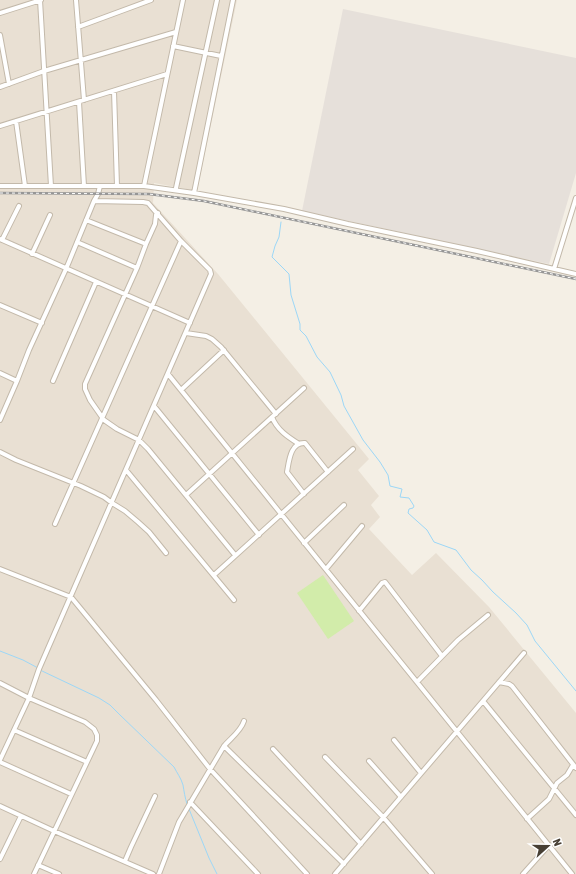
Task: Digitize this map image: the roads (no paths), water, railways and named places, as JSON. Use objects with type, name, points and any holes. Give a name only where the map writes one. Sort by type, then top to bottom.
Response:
[{"type":"street","points":[[0,13],[41,0],[51,186]]},
{"type":"street","points":[[76,0],[84,100]]},
{"type":"street","points":[[78,27],[151,0]]},
{"type":"street","points":[[144,186],[183,0]]},
{"type":"street","points":[[176,188],[216,0]]},
{"type":"street","points":[[194,193],[233,0]]},
{"type":"street","points":[[0,87],[44,71],[176,32]]},
{"type":"street","points":[[0,35],[9,84]]},
{"type":"street","points":[[173,46],[222,56]]},
{"type":"street","points":[[0,126],[167,74]]},
{"type":"street","points":[[114,91],[117,186]]},
{"type":"street","points":[[79,102],[84,186]]},
{"type":"street","points":[[16,121],[25,186]]},
{"type":"street","points":[[0,186],[144,186],[194,193],[284,209],[576,274]]},
{"type":"street","points":[[0,420],[29,350],[66,269],[100,186]]},
{"type":"street","points":[[554,269],[576,198]]},
{"type":"street","points":[[71,794],[0,761],[29,698],[39,669],[211,274],[211,272],[181,241],[148,203],[94,201]]},
{"type":"street","points":[[19,206],[1,240],[190,324]]},
{"type":"street","points":[[158,213],[138,268],[85,384],[85,389],[90,400],[102,418],[117,429],[139,440],[148,449],[236,556]]},
{"type":"street","points":[[32,254],[50,215]]},
{"type":"street","points":[[86,220],[146,244]]},
{"type":"street","points":[[55,524],[181,241]]},
{"type":"street","points":[[77,242],[138,268]]},
{"type":"street","points":[[53,381],[96,282]]},
{"type":"street","points":[[0,305],[42,323]]},
{"type":"street","points":[[186,333],[206,336],[212,339],[224,350],[274,416],[274,423],[286,435],[299,444]]},
{"type":"street","points":[[181,390],[224,350]]},
{"type":"street","points":[[0,374],[17,381]]},
{"type":"street","points":[[168,374],[572,874]]},
{"type":"street","points":[[186,495],[304,388]]},
{"type":"street","points":[[154,406],[258,534]]},
{"type":"street","points":[[304,494],[287,472],[292,450],[299,444],[305,443],[328,472]]},
{"type":"street","points":[[214,575],[353,449]]},
{"type":"street","points":[[0,452],[81,486],[104,498],[125,511],[138,522],[149,532],[166,553]]},
{"type":"street","points":[[126,470],[234,600]]},
{"type":"street","points":[[304,543],[344,505]]},
{"type":"street","points":[[326,569],[362,526]]},
{"type":"street","points":[[0,569],[71,597],[156,700],[210,769],[307,874]]},
{"type":"street","points":[[359,611],[382,583],[385,582],[442,656]]},
{"type":"street","points":[[417,682],[458,640],[488,615]]},
{"type":"street","points":[[335,874],[524,653]]},
{"type":"street","points":[[499,682],[512,686],[575,766],[568,775],[557,783],[549,799],[527,819]]},
{"type":"street","points":[[0,683],[29,698],[85,722],[94,729],[97,735],[97,741],[34,874]]},
{"type":"street","points":[[483,701],[576,815]]},
{"type":"street","points":[[159,874],[179,822],[190,802],[224,746],[242,727],[244,721]]},
{"type":"street","points":[[14,730],[87,762]]},
{"type":"street","points":[[394,740],[421,773]]},
{"type":"street","points":[[224,746],[344,864]]},
{"type":"street","points":[[274,749],[361,844]]},
{"type":"street","points":[[326,757],[383,817],[432,874]]},
{"type":"street","points":[[369,761],[400,797]]},
{"type":"street","points":[[125,861],[155,796]]},
{"type":"street","points":[[190,802],[258,874]]},
{"type":"street","points":[[0,806],[153,874]]},
{"type":"street","points":[[0,859],[21,816]]},
{"type":"street","points":[[523,874],[549,845]]},
{"type":"street","points":[[38,865],[59,874]]},
{"type":"waterway","points":[[281,222],[279,237],[272,257],[289,274],[291,295],[300,324],[300,330],[306,336],[317,357],[330,372],[341,395],[344,406],[363,440],[388,475],[390,486],[402,489],[400,497],[409,498],[414,506],[413,508],[409,509],[408,513],[427,530],[434,542],[456,550],[471,570],[527,625],[535,641],[576,691]]},
{"type":"waterway","points":[[0,651],[38,668]]},
{"type":"waterway","points":[[40,670],[99,698],[110,705],[174,767],[182,782],[187,804]]},
{"type":"waterway","points":[[189,809],[217,874]]},
{"type":"railway","points":[[0,193],[149,194],[204,201],[576,279]]}]
